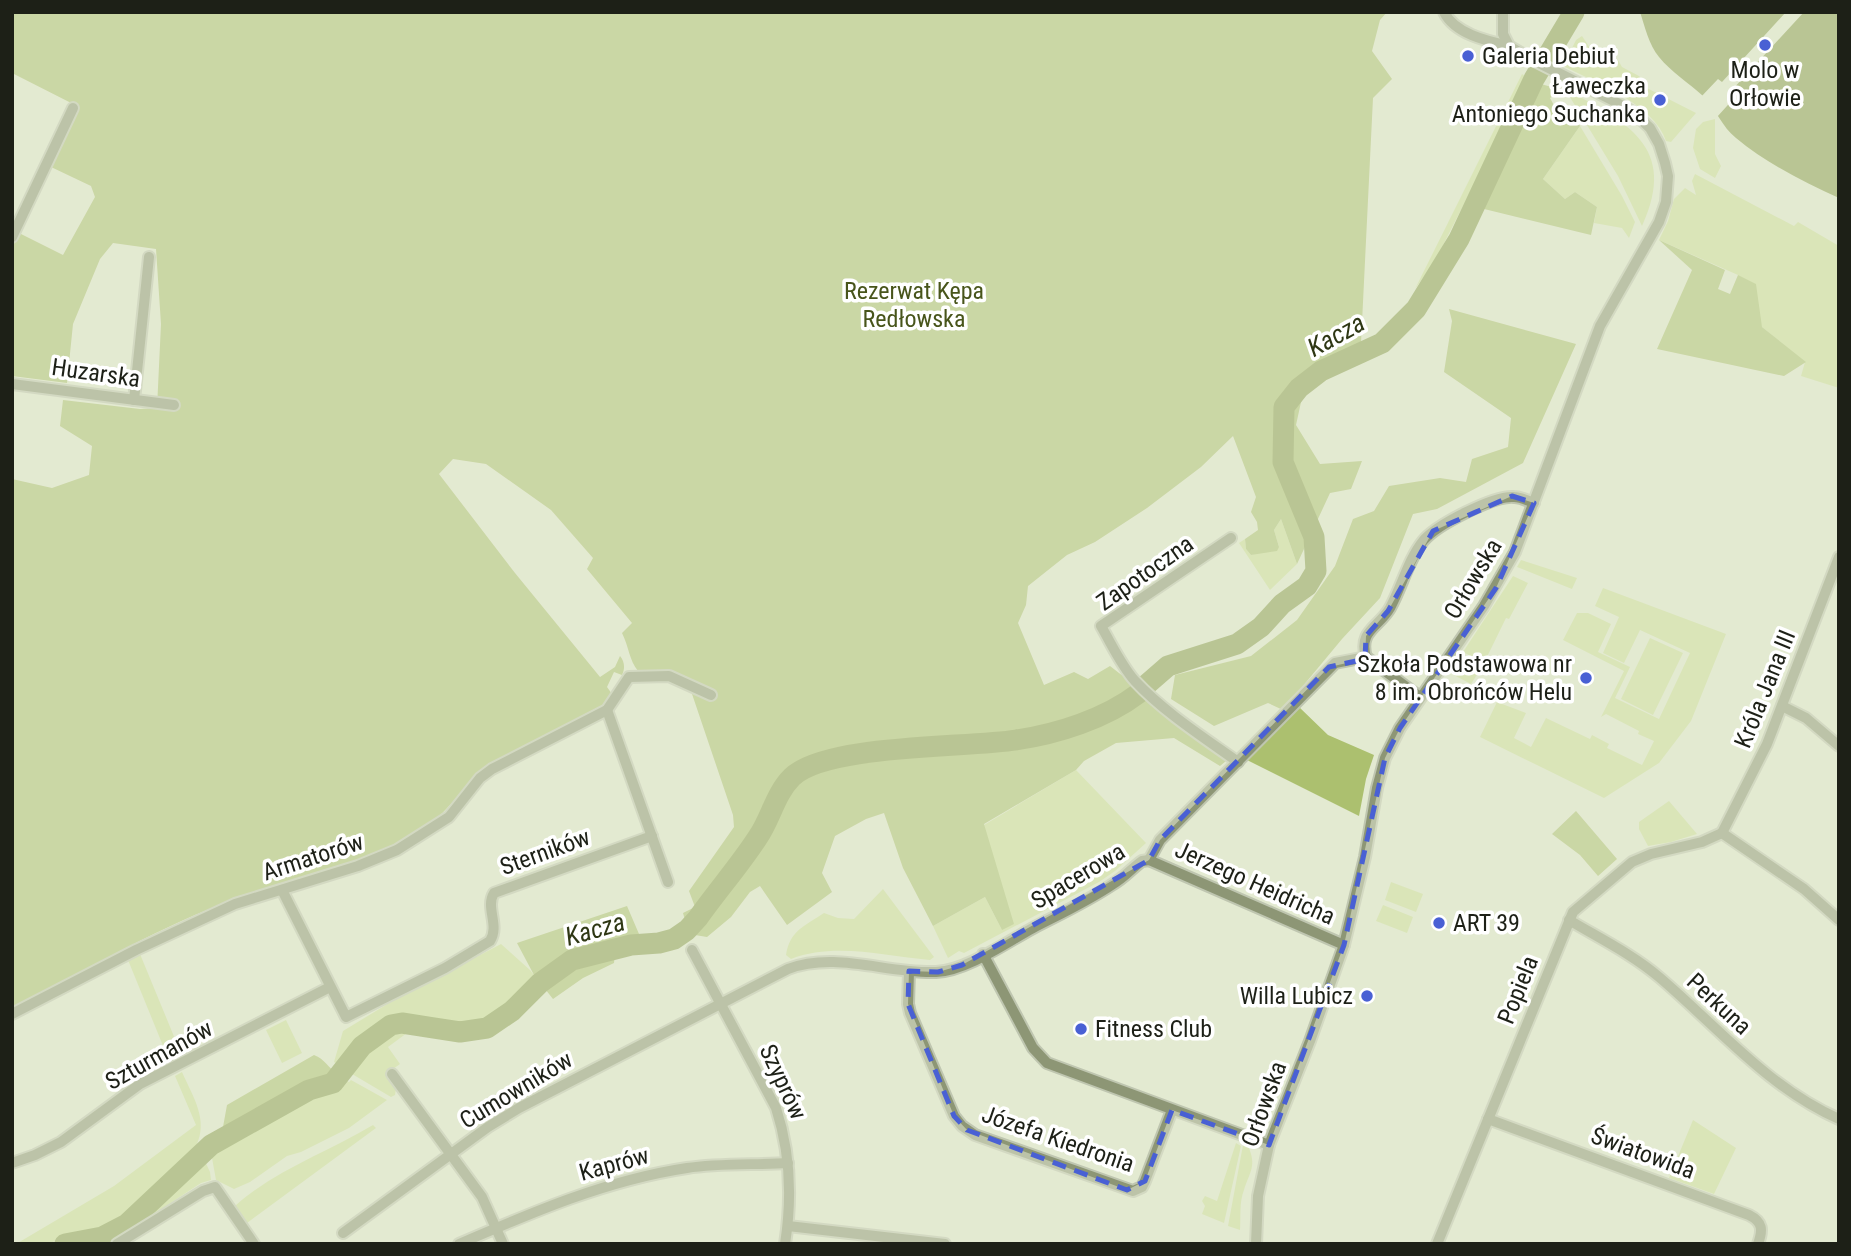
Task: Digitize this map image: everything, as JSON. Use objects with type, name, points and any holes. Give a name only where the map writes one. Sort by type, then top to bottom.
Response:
[{"type":"street","name":"Orłowska","points":[[1256,1244],[1258,1196],[1269,1145],[1344,945],[1385,758],[1399,728],[1496,588],[1515,552],[1600,326],[1659,222],[1667,202],[1668,186],[1663,155],[1650,128],[1633,112],[1509,46],[1478,37],[1460,28],[1452,23],[1444,12]]},
{"type":"street","points":[[1503,12],[1503,34],[1509,46]]},
{"type":"street","points":[[12,237],[73,108]]},
{"type":"street","points":[[134,400],[149,257]]},
{"type":"street","name":"Huzarska","points":[[12,384],[174,405]]},
{"type":"street","points":[[1420,697],[1366,657],[1363,646],[1366,636],[1388,611],[1409,565],[1422,542],[1433,531],[1476,508],[1512,496],[1534,503]]},
{"type":"street","name":"Zapotoczna","points":[[1231,538],[1101,626],[1123,666],[1136,682],[1168,710],[1238,762]]},
{"type":"street","name":"Króla Jana III","points":[[1722,833],[1754,773],[1839,557]]},
{"type":"street","name":"Spacerowa","points":[[720,1002],[788,969],[805,964],[825,962],[937,972],[951,969],[1101,892],[1142,861],[1149,860],[1160,840],[1298,702],[1329,667],[1341,661],[1366,657]]},
{"type":"street","points":[[668,882],[607,710],[629,677],[669,676],[711,695]]},
{"type":"street","points":[[1782,706],[1806,718],[1839,746]]},
{"type":"street","name":"Armatorów","points":[[12,1014],[234,904],[358,866],[397,850],[449,817],[471,788],[486,774],[607,710]]},
{"type":"street","points":[[1722,833],[1804,889],[1839,919]]},
{"type":"street","name":"Popiela","points":[[1437,1244],[1569,920],[1578,907],[1632,862],[1651,854],[1702,842],[1722,833]]},
{"type":"street","name":"Sterników","points":[[330,987],[346,1017],[491,941],[496,925],[491,902],[494,894],[652,836]]},
{"type":"street","name":"Jerzego Heidricha","points":[[1149,860],[1344,945]]},
{"type":"street","points":[[282,890],[330,987]]},
{"type":"street","name":"Perkuna","points":[[1569,920],[1658,976],[1772,1080],[1839,1119]]},
{"type":"street","name":"Szyprów","points":[[692,950],[776,1108],[785,1136],[788,1163],[788,1226],[785,1244]]},
{"type":"street","points":[[984,954],[1033,1048],[1047,1063],[1269,1145]]},
{"type":"street","name":"Józefa Kiedronia","points":[[909,971],[910,1013],[954,1116],[975,1135],[1132,1191],[1142,1187],[1145,1181],[1172,1110]]},
{"type":"street","name":"Szturmanów","points":[[12,1163],[61,1142],[140,1084],[330,987]]},
{"type":"street","name":"Cumowników","points":[[343,1233],[519,1108],[720,1002]]},
{"type":"street","points":[[391,1074],[482,1197],[503,1244]]},
{"type":"street","name":"Światowida","points":[[1488,1119],[1749,1215],[1760,1225],[1762,1232],[1758,1244]]},
{"type":"street","name":"Kaprów","points":[[459,1244],[572,1197],[632,1180],[688,1168],[788,1163]]},
{"type":"street","points":[[117,1244],[215,1187],[254,1244]]},
{"type":"street","points":[[788,1226],[945,1244]]},
{"type":"highlighted area","points":[[1512,496],[1534,503],[1496,588],[1400,728],[1385,758],[1344,945],[1269,1145],[1172,1110],[1145,1181],[1127,1190],[967,1130],[954,1116],[908,1004],[909,971],[938,972],[962,965],[1149,860],[1160,840],[1329,667],[1365,659],[1366,636],[1388,611],[1433,531]]},
{"type":"shaded area","points":[[1640,12],[1839,12],[1839,198],[1773,164],[1731,134],[1703,96],[1659,57]]},
{"type":"shaded area","points":[[1582,36],[1592,51],[1618,60],[1622,67],[1639,76],[1639,84],[1696,113],[1671,142],[1666,141],[1659,128],[1637,105],[1563,66],[1576,40]]},
{"type":"shaded area","points":[[1522,74],[1528,78],[1435,261],[1415,289]]},
{"type":"shaded area","points":[[1565,89],[1626,126],[1640,140],[1650,156],[1654,175],[1652,198],[1642,226],[1618,176]]},
{"type":"shaded area","points":[[1715,119],[1715,154],[1721,166],[1715,178],[1700,169],[1693,148],[1696,129],[1703,122]]},
{"type":"shaded area","points":[[1580,126],[1635,222],[1629,238],[1622,228],[1594,223],[1597,207],[1575,192],[1565,199],[1543,179]]},
{"type":"shaded area","points":[[1695,174],[1794,226],[1798,222],[1839,246],[1839,388],[1801,376],[1805,362],[1762,327],[1738,275],[1659,240],[1674,199],[1685,188],[1696,195],[1692,181]]},
{"type":"shaded area","points":[[1281,519],[1297,564],[1270,590],[1239,543],[1245,539],[1246,549],[1251,555],[1279,547],[1274,530]]},
{"type":"shaded area","points":[[1521,560],[1577,578],[1572,589],[1517,567]]},
{"type":"shaded area","points":[[1513,576],[1528,583],[1509,619],[1506,618],[1484,663],[1463,652]]},
{"type":"shaded area","points":[[1603,588],[1726,634],[1691,721],[1659,763],[1604,798],[1480,737],[1497,702],[1526,713],[1514,738],[1531,747],[1546,718],[1590,739],[1592,735],[1609,744],[1607,748],[1642,765],[1654,741],[1606,714],[1601,717],[1624,671],[1563,640],[1577,613],[1588,613],[1611,624],[1598,652],[1630,667],[1615,698],[1659,719],[1690,653],[1640,630],[1624,663],[1603,653],[1619,617],[1595,606]]},
{"type":"shaded area","points":[[1650,638],[1683,653],[1653,715],[1621,699]]},
{"type":"shaded area","points":[[1460,656],[1482,667],[1471,684],[1448,672]]},
{"type":"shaded area","points":[[1076,770],[1146,843],[1099,882],[964,953],[959,951],[948,958],[933,926],[985,897],[1002,930],[984,825]]},
{"type":"shaded area","points":[[1669,801],[1697,834],[1648,846],[1639,829],[1639,822]]},
{"type":"shaded area","points":[[1391,882],[1423,894],[1416,912],[1385,900]]},
{"type":"shaded area","points":[[883,889],[934,957],[930,960],[842,951],[825,951],[791,959],[786,955],[791,940],[805,925],[824,913],[838,918],[854,919]]},
{"type":"shaded area","points":[[1383,905],[1413,917],[1407,933],[1376,921]]},
{"type":"shaded area","points":[[501,944],[538,980],[497,1013],[471,1024],[401,1018],[368,1038],[343,1068],[334,1062],[343,1031],[389,1003]]},
{"type":"shaded area","points":[[140,954],[180,1051],[168,1058],[128,960]]},
{"type":"shaded area","points":[[286,1020],[302,1053],[282,1063],[266,1030]]},
{"type":"shaded area","points":[[400,1026],[407,1026],[411,1030],[388,1047],[400,1064],[386,1074],[396,1089],[395,1095],[391,1097],[347,1071],[369,1043]]},
{"type":"shaded area","points":[[182,1072],[198,1109],[201,1127],[196,1146],[200,1152],[149,1202],[110,1230],[75,1234],[47,1244],[16,1244],[114,1186],[196,1125],[175,1076]]},
{"type":"shaded area","points":[[341,1078],[349,1082],[351,1080],[387,1100],[349,1128],[301,1152],[287,1156],[250,1182],[234,1189],[216,1180],[212,1158],[208,1154],[256,1122],[308,1095],[330,1087]]},
{"type":"shaded area","points":[[1693,1120],[1736,1148],[1714,1194],[1669,1178]]},
{"type":"shaded area","points":[[373,1125],[376,1128],[247,1223],[235,1206],[284,1172]]},
{"type":"shaded area","points":[[1236,1143],[1241,1146],[1224,1223],[1202,1214],[1205,1206],[1202,1201],[1205,1196],[1217,1201]]},
{"type":"shaded area","points":[[1243,1145],[1248,1146],[1252,1164],[1241,1200],[1240,1230],[1228,1226]]},
{"type":"shaded area","points":[[203,1157],[211,1180],[201,1183],[108,1244],[87,1244],[105,1238],[136,1220]]},
{"type":"green space","name":"Rezerwat Kępa Redłowska","points":[[12,12],[1387,12],[1380,20],[1372,51],[1392,79],[1373,98],[1361,343],[1303,393],[1296,425],[1320,464],[1362,461],[1351,489],[1330,493],[1297,564],[1281,519],[1274,530],[1279,547],[1277,551],[1251,555],[1246,549],[1245,539],[1258,530],[1251,512],[1256,497],[1233,436],[1201,467],[1147,508],[1095,542],[1067,555],[1028,586],[1026,605],[1018,623],[1044,685],[1074,672],[1088,679],[1110,666],[1149,701],[1226,761],[1220,766],[1174,738],[1116,743],[984,824],[1014,924],[1002,930],[985,897],[933,926],[903,868],[884,813],[866,819],[835,836],[822,873],[832,892],[787,925],[760,886],[750,892],[731,917],[707,937],[689,934],[683,913],[695,907],[689,891],[734,827],[733,815],[691,691],[668,671],[638,671],[622,633],[632,623],[587,569],[593,558],[551,510],[486,464],[453,459],[439,474],[600,677],[615,667],[620,656],[622,658],[622,675],[614,672],[607,687],[612,694],[608,702],[486,767],[435,820],[403,841],[353,863],[248,895],[195,915],[12,1010],[12,479],[52,488],[89,475],[92,446],[60,426],[63,400],[140,409],[157,408],[161,324],[156,249],[113,243],[100,259],[73,324],[67,383],[12,376],[12,246],[19,233],[63,255],[95,197],[91,186],[51,167],[79,107],[12,73]]},
{"type":"green space","points":[[1541,84],[1555,88],[1559,93],[1550,98],[1556,109],[1566,104],[1580,126],[1543,179],[1565,199],[1575,192],[1597,207],[1591,235],[1480,208],[1509,141]]},
{"type":"green space","points":[[1659,240],[1725,270],[1718,289],[1730,294],[1738,275],[1756,284],[1762,327],[1806,362],[1784,376],[1657,349],[1692,270]]},
{"type":"green space","points":[[1449,309],[1576,344],[1523,463],[1437,509],[1413,514],[1380,598],[1283,710],[1268,703],[1214,726],[1171,699],[1175,675],[1251,656],[1297,620],[1335,566],[1353,519],[1374,511],[1389,486],[1440,478],[1466,482],[1472,459],[1508,447],[1511,418],[1444,372],[1452,321]]},
{"type":"green space","points":[[1299,707],[1328,735],[1374,755],[1359,816],[1247,760]]},
{"type":"green space","points":[[1576,811],[1617,859],[1598,876],[1580,855],[1552,834]]},
{"type":"green space","points":[[627,906],[639,934],[616,942],[614,963],[583,978],[553,999],[534,975],[517,943]]},
{"type":"green space","points":[[314,1055],[338,1074],[278,1103],[221,1138],[227,1105]]},
{"type":"pier","name":"Molo w Orłowie","points":[[1786,12],[1804,12],[1731,91],[1736,96],[1717,117],[1700,98],[1718,79],[1722,82]]},
{"type":"waterway","name":"Kacza","points":[[1145,686],[1168,666],[1237,644],[1261,627],[1282,604],[1307,586],[1316,571],[1314,537],[1283,462],[1284,407],[1299,388],[1321,371],[1382,343],[1416,309],[1459,239],[1534,79],[1574,12]]},
{"type":"waterway","name":"Kacza","points":[[65,1244],[102,1237],[127,1224],[211,1145],[309,1090],[333,1083],[362,1046],[391,1025],[402,1023],[460,1032],[487,1028],[512,1011],[540,983],[572,960],[631,945],[674,939],[698,918],[744,858],[786,784],[809,766],[834,758],[865,753],[993,743],[1048,734],[1096,718],[1139,693]]},
{"type":"place","name":"Molo w Orłowie","points":[[1765,45]]},
{"type":"place","name":"Galeria Debiut","points":[[1468,56]]},
{"type":"place","name":"Ławeczka Antoniego Suchanka","points":[[1660,100]]},
{"type":"place","name":"Szkoła Podstawowa nr 8 im. Obrońców Helu","points":[[1586,678]]},
{"type":"place","name":"ART 39","points":[[1439,923]]},
{"type":"place","name":"Willa Lubicz","points":[[1367,996]]},
{"type":"place","name":"Fitness Club","points":[[1081,1029]]}]
